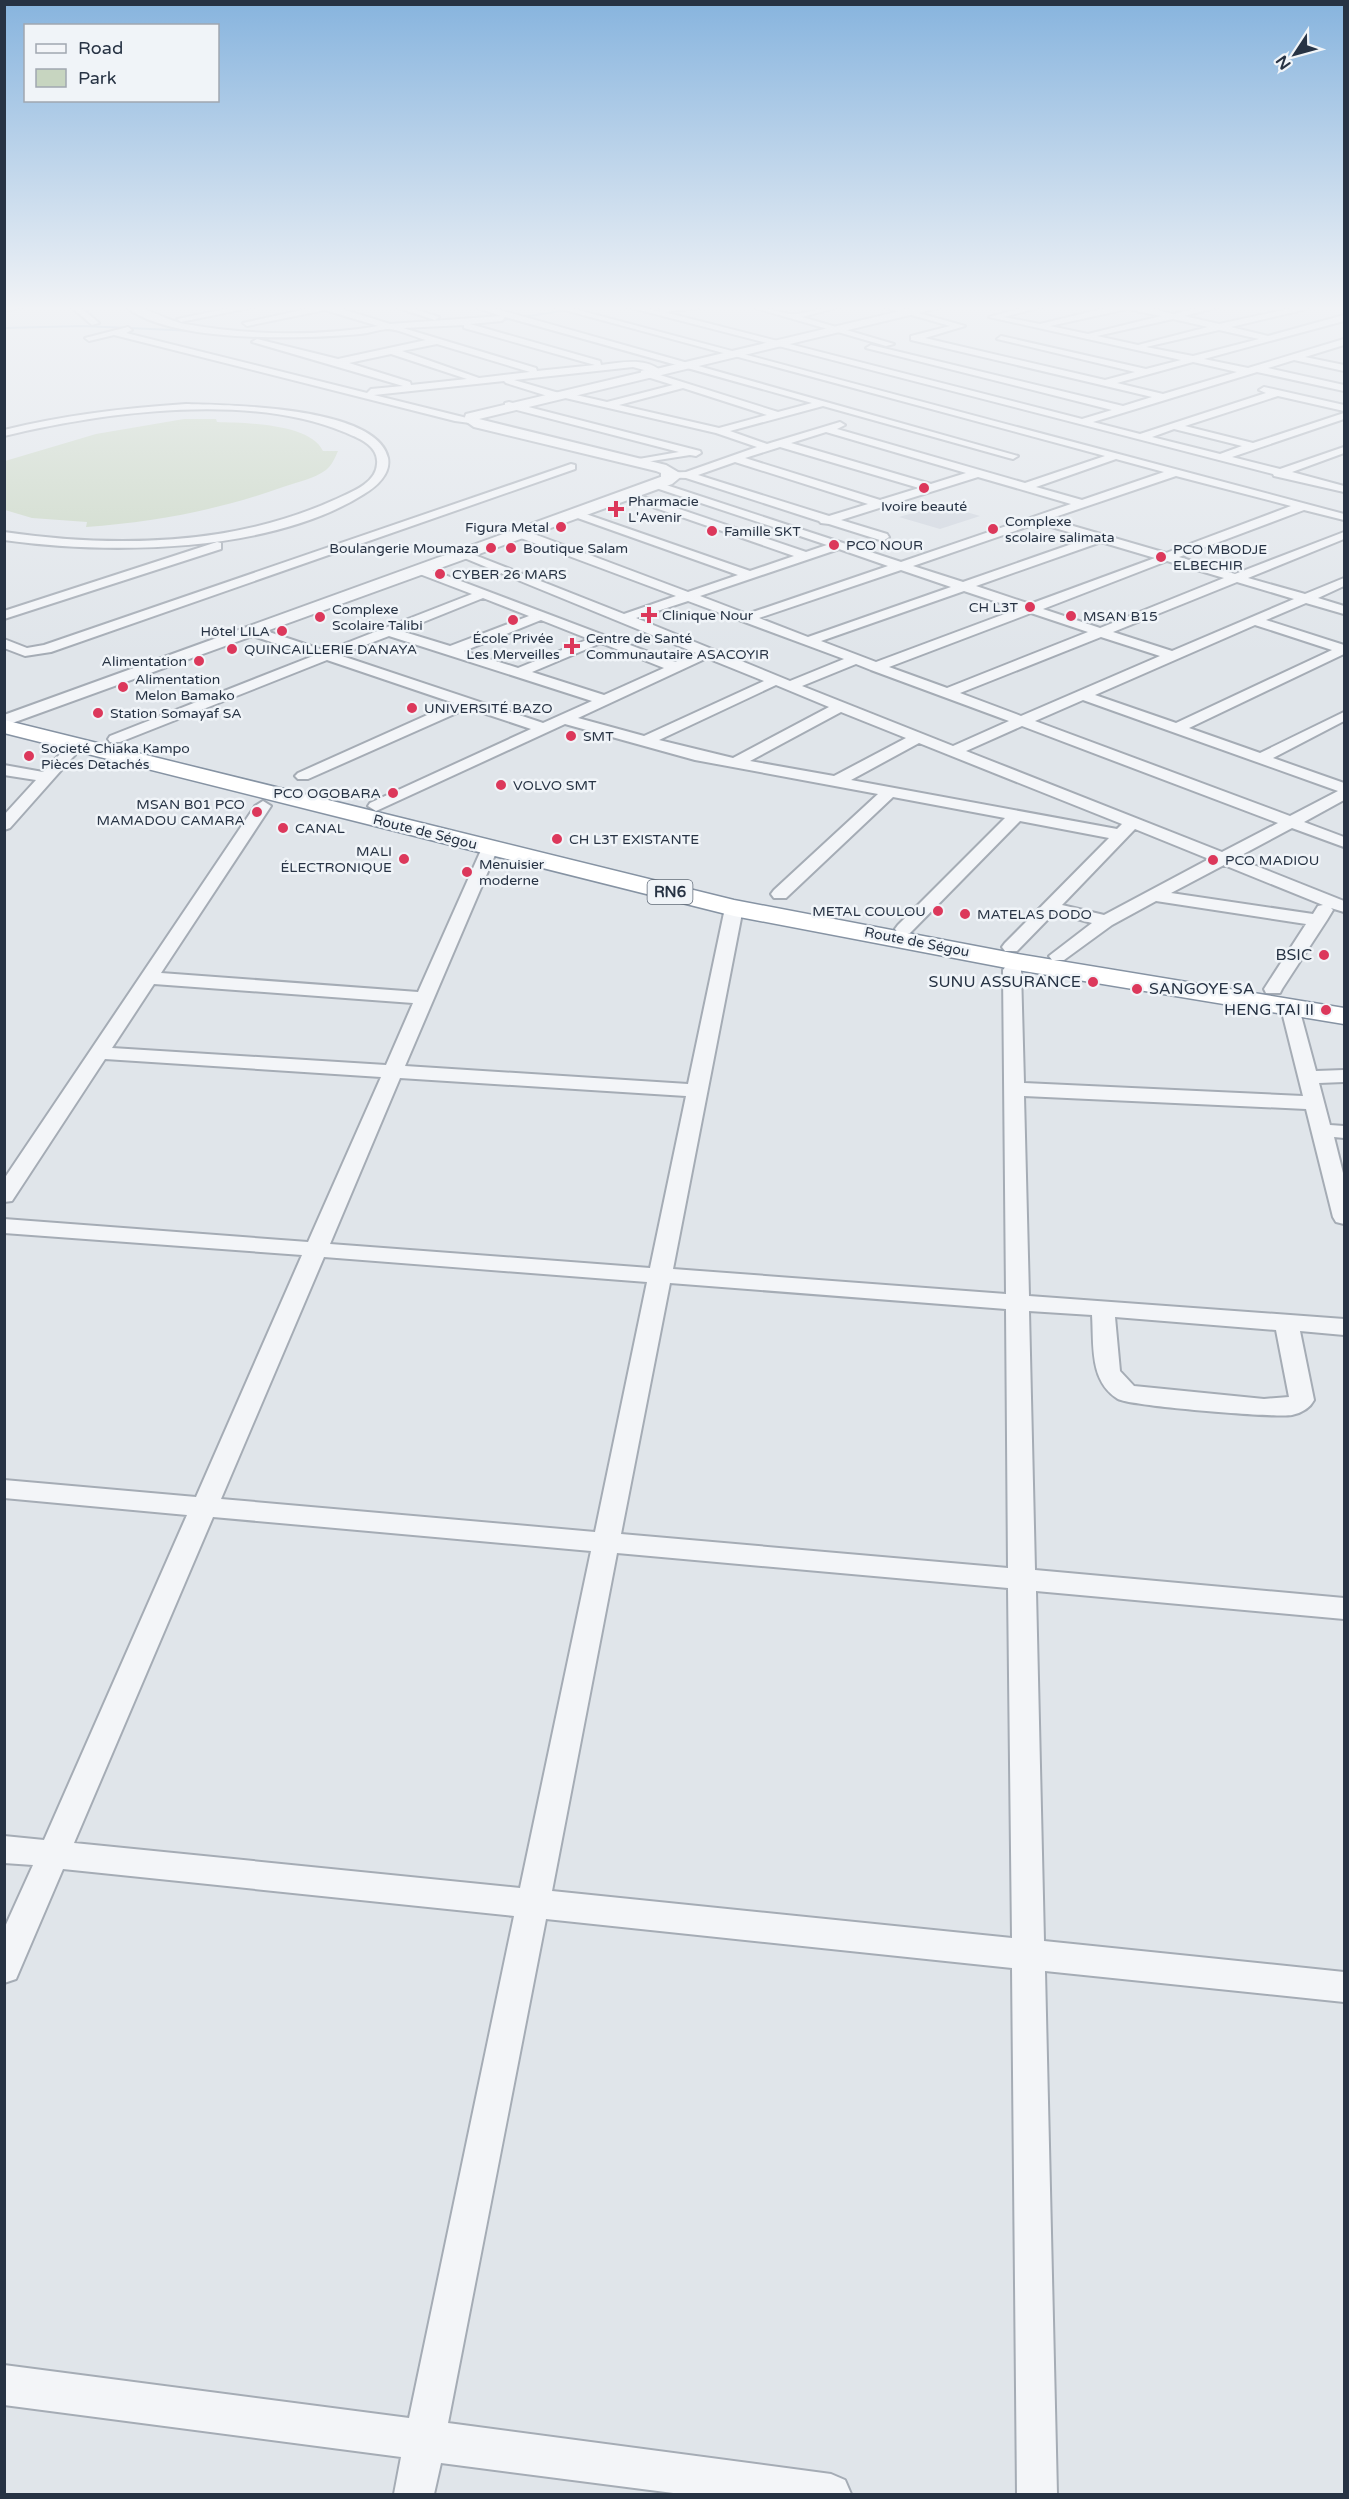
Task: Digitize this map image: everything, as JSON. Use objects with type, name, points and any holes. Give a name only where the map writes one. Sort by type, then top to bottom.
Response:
[{"type":"highway","name":"Route de Ségou","points":[[7,717],[115,739],[495,837],[737,895],[904,929],[1011,959],[1058,956],[1344,999]]},
{"type":"highway","name":"Route de Ségou","points":[[7,717],[490,848],[734,908],[1012,961],[1344,1016]]},
{"type":"street","points":[[5,430],[53,422]]},
{"type":"street","points":[[4,536],[63,543],[129,544],[192,539],[255,530],[322,511],[361,492],[378,476],[383,460],[381,453],[366,438],[342,426],[325,422]]},
{"type":"street","points":[[468,422],[472,425],[671,477],[883,537]]},
{"type":"street","points":[[475,422],[671,471],[671,477]]},
{"type":"street","points":[[571,422],[696,453]]},
{"type":"street","points":[[581,448],[664,422]]},
{"type":"street","points":[[676,422],[931,488]]},
{"type":"street","points":[[719,431],[754,422]]},
{"type":"street","points":[[7,717],[604,499],[852,422]]},
{"type":"street","points":[[794,530],[931,488],[1017,454],[893,422]]},
{"type":"street","points":[[986,422],[1344,517]]},
{"type":"street","points":[[1028,433],[1074,422]]},
{"type":"street","points":[[1080,422],[1344,489]]},
{"type":"street","points":[[1140,437],[1187,422]]},
{"type":"street","points":[[1220,457],[1327,422]]},
{"type":"street","points":[[1173,426],[1253,446]]},
{"type":"street","points":[[826,429],[1083,504]]},
{"type":"street","points":[[1042,447],[1094,437],[1116,430]]},
{"type":"street","points":[[720,451],[773,445]]},
{"type":"street","points":[[1237,489],[1344,450]]},
{"type":"street","points":[[637,462],[708,452]]},
{"type":"street","points":[[1025,487],[1116,456]]},
{"type":"street","points":[[734,458],[880,504]]},
{"type":"street","points":[[15,659],[571,467]]},
{"type":"street","points":[[747,618],[1176,472]]},
{"type":"street","points":[[7,717],[522,534],[671,477],[794,530],[1173,656]]},
{"type":"street","points":[[628,495],[805,556]]},
{"type":"street","points":[[876,667],[1303,506]]},
{"type":"street","points":[[576,514],[749,575]]},
{"type":"street","points":[[1037,519],[1344,610]]},
{"type":"street","points":[[4,615],[239,539],[255,530]]},
{"type":"street","points":[[522,534],[1344,842]]},
{"type":"street","points":[[948,693],[1344,535]]},
{"type":"street","points":[[809,641],[1101,538]]},
{"type":"street","points":[[624,618],[839,545]]},
{"type":"street","points":[[463,555],[953,751],[1127,829],[1224,859],[1337,904],[1318,920],[1273,989]]},
{"type":"street","points":[[421,570],[675,667]]},
{"type":"street","points":[[953,751],[1344,582]]},
{"type":"street","points":[[115,739],[483,594]]},
{"type":"street","points":[[451,651],[540,616]]},
{"type":"street","points":[[1177,728],[1344,649],[1254,621]]},
{"type":"street","points":[[252,631],[543,728]]},
{"type":"street","points":[[388,631],[605,700]]},
{"type":"street","points":[[518,672],[600,639]]},
{"type":"street","points":[[4,643],[26,652],[46,649]]},
{"type":"street","points":[[376,806],[707,653]]},
{"type":"street","points":[[646,741],[783,683],[856,659]]},
{"type":"street","points":[[1083,695],[1344,788]]},
{"type":"street","points":[[303,776],[467,703]]},
{"type":"street","points":[[735,762],[841,706]]},
{"type":"street","points":[[1261,758],[1344,716]]},
{"type":"street","points":[[564,719],[695,755],[1017,815],[1127,829]]},
{"type":"street","points":[[837,782],[918,737]]},
{"type":"street","points":[[4,825],[66,755]]},
{"type":"street","points":[[4,770],[47,777]]},
{"type":"street","points":[[780,894],[890,792]]},
{"type":"street","points":[[1058,956],[1106,921],[1344,794]]},
{"type":"street","points":[[4,1196],[262,806]]},
{"type":"street","points":[[904,929],[1017,815]]},
{"type":"street","points":[[1037,2494],[1011,959],[1051,906],[1127,829]]},
{"type":"street","points":[[4,1968],[490,848]]},
{"type":"street","points":[[1154,896],[1318,920]]},
{"type":"street","points":[[1051,906],[1106,921]]},
{"type":"street","points":[[414,2494],[734,908]]},
{"type":"street","points":[[149,978],[425,998]]},
{"type":"street","points":[[1290,1008],[1344,1217]]},
{"type":"street","points":[[99,1053],[697,1091]]},
{"type":"street","points":[[1308,1077],[1344,1076]]},
{"type":"street","points":[[1013,1089],[1315,1103]]},
{"type":"street","points":[[1322,1130],[1344,1132]]},
{"type":"street","points":[[4,1226],[1344,1327]]},
{"type":"street","points":[[1103,1309],[1108,1373],[1127,1393],[1264,1407],[1290,1407],[1302,1400],[1287,1323]]},
{"type":"street","points":[[4,1489],[1344,1608]]},
{"type":"street","points":[[4,1849],[1344,1987]]},
{"type":"street","points":[[4,2385],[831,2494]]},
{"type":"shaded area","points":[[942,505],[980,516],[940,529],[899,517]]},
{"type":"green space","points":[[169,422],[243,423],[291,430],[316,442],[323,451],[338,451],[328,468],[311,478],[235,502],[162,518],[86,527],[87,522],[32,518],[5,510],[5,461],[96,434]]},
{"type":"place","name":"Ivoire beauté","points":[[924,488]]},
{"type":"place","name":"Pharmacie L'Avenir","points":[[616,509]]},
{"type":"place","name":"Figura Metal","points":[[561,527]]},
{"type":"place","name":"Complexe scolaire salimata","points":[[993,529]]},
{"type":"place","name":"Famille SKT","points":[[712,531]]},
{"type":"place","name":"PCO NOUR","points":[[834,545]]},
{"type":"place","name":"Boulangerie Moumaza","points":[[491,548]]},
{"type":"place","name":"Boutique Salam","points":[[511,548]]},
{"type":"place","name":"PCO MBODJE ELBECHIR","points":[[1161,557]]},
{"type":"place","name":"CYBER 26 MARS","points":[[440,574]]},
{"type":"place","name":"CH L3T","points":[[1030,607]]},
{"type":"place","name":"Clinique Nour","points":[[649,615]]},
{"type":"place","name":"MSAN B15","points":[[1071,616]]},
{"type":"place","name":"Complexe Scolaire Talibi","points":[[320,617]]},
{"type":"place","name":"École Privée Les Merveilles","points":[[513,620]]},
{"type":"place","name":"Hôtel LILA","points":[[282,631]]},
{"type":"place","name":"Centre de Santé Communautaire ASACOYIR","points":[[572,646]]},
{"type":"place","name":"QUINCAILLERIE DANAYA","points":[[232,649]]},
{"type":"place","name":"Alimentation","points":[[199,661]]},
{"type":"place","name":"Alimentation Melon Bamako","points":[[123,687]]},
{"type":"place","name":"UNIVERSITÉ BAZO","points":[[412,708]]},
{"type":"place","name":"Station Somayaf SA","points":[[98,713]]},
{"type":"place","name":"SMT","points":[[571,736]]},
{"type":"place","name":"Societé Chiaka Kampo Pièces Detachés","points":[[29,756]]},
{"type":"place","name":"VOLVO SMT","points":[[501,785]]},
{"type":"place","name":"PCO OGOBARA","points":[[393,793]]},
{"type":"place","name":"MSAN B01 PCO MAMADOU CAMARA","points":[[257,812]]},
{"type":"place","name":"CANAL","points":[[283,828]]},
{"type":"place","name":"CH L3T EXISTANTE","points":[[557,839]]},
{"type":"place","name":"MALI ÉLECTRONIQUE","points":[[404,859]]},
{"type":"place","name":"PCO MADIOU","points":[[1213,860]]},
{"type":"place","name":"Menuisier moderne","points":[[467,872]]},
{"type":"place","name":"METAL COULOU","points":[[938,911]]},
{"type":"place","name":"MATELAS DODO","points":[[965,914]]},
{"type":"place","name":"BSIC","points":[[1324,955]]},
{"type":"place","name":"SUNU ASSURANCE","points":[[1093,982]]},
{"type":"place","name":"SANGOYE SA","points":[[1137,989]]},
{"type":"place","name":"HENG TAI II","points":[[1326,1010]]}]
